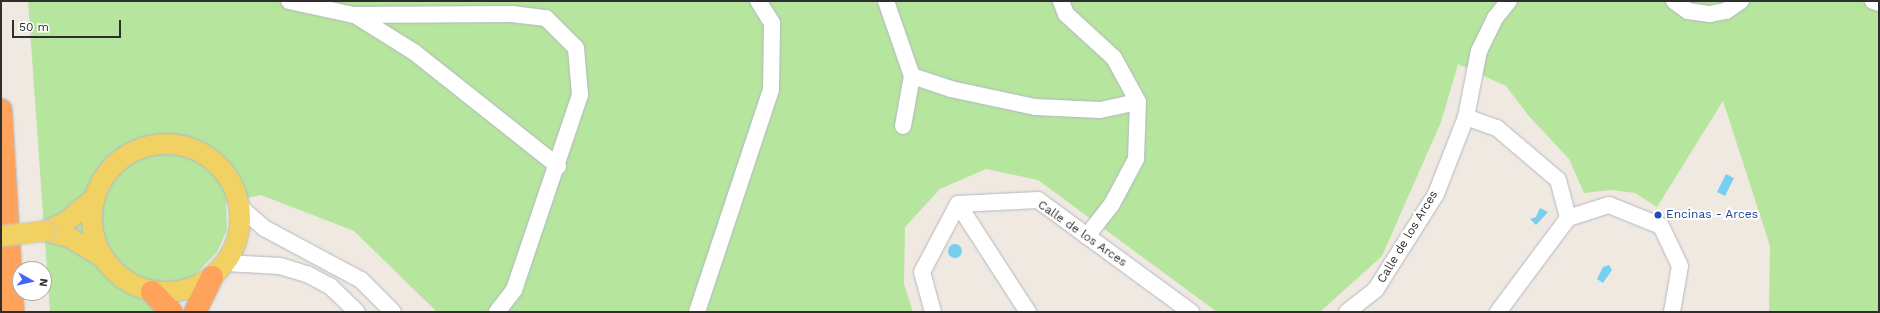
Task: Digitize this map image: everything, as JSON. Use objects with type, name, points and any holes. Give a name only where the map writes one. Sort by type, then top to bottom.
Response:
[{"type":"highway","points":[[1,110],[5,230],[13,312]]},
{"type":"highway","points":[[5,230],[12,261]]},
{"type":"highway","points":[[195,312],[219,270]]},
{"type":"highway","points":[[152,292],[171,312]]},
{"type":"highway","points":[[21,301],[23,312]]},
{"type":"main road","points":[[5,230],[46,231],[69,237],[101,256],[115,273],[132,285],[152,292],[173,293],[194,288],[219,270],[240,227],[240,207],[233,184],[219,165],[200,151],[177,144],[153,144],[130,152],[111,167],[93,199],[66,222],[46,231]]},
{"type":"main road","points":[[93,199],[92,226],[101,256]]},
{"type":"street","points":[[289,1],[354,15],[497,14],[546,18],[576,48],[580,95],[558,166],[514,290],[497,312]]},
{"type":"street","points":[[697,312],[771,90],[772,23],[758,1]]},
{"type":"street","points":[[886,1],[912,76],[903,126]]},
{"type":"street","points":[[1061,1],[1066,14],[1114,58],[1138,102],[1136,159],[1112,204],[1087,236]]},
{"type":"street","name":"Calle de los Arces","points":[[1347,312],[1376,289],[1412,235],[1436,194],[1466,117],[1477,58],[1495,18],[1508,1]]},
{"type":"street","points":[[1674,1],[1688,11],[1710,14],[1726,11],[1741,1]]},
{"type":"street","points":[[1873,1],[1879,3]]},
{"type":"street","points":[[354,15],[414,52],[558,166]]},
{"type":"street","points":[[912,76],[951,89],[1035,107],[1100,110],[1138,102]]},
{"type":"street","points":[[1466,117],[1497,128],[1558,180],[1568,218]]},
{"type":"street","name":"Calle de los Arces","points":[[958,204],[1038,200],[1191,312]]},
{"type":"street","points":[[933,312],[922,272],[958,204],[1028,312]]},
{"type":"street","points":[[1498,312],[1568,218],[1609,205],[1661,226],[1680,266],[1672,312]]},
{"type":"street","points":[[240,207],[264,228],[361,280],[393,312]]},
{"type":"street","points":[[219,270],[280,266],[307,274],[330,286],[357,312]]},
{"type":"green space","points":[[28,1],[1879,1],[1879,312],[1769,312],[1770,246],[1723,101],[1657,207],[1635,193],[1611,190],[1584,193],[1569,159],[1528,115],[1506,86],[1458,64],[1441,122],[1382,256],[1320,312],[1217,312],[1038,180],[986,169],[940,189],[905,227],[904,284],[913,312],[437,312],[354,231],[261,195],[226,202],[227,230],[217,252],[160,312],[50,312],[49,301],[52,301],[52,261],[46,261]]},
{"type":"water","points":[[1726,174],[1734,178],[1725,196],[1717,192]]},
{"type":"water","points":[[1540,208],[1548,212],[1536,225],[1530,219],[1536,217]]},
{"type":"water","points":[[952,244],[958,244],[962,248],[962,254],[958,258],[952,258],[948,254],[948,248]]},
{"type":"water","points":[[1609,265],[1612,270],[1603,283],[1597,279],[1603,267]]},
{"type":"place","name":"Encinas - Arces","points":[[1658,215]]}]
